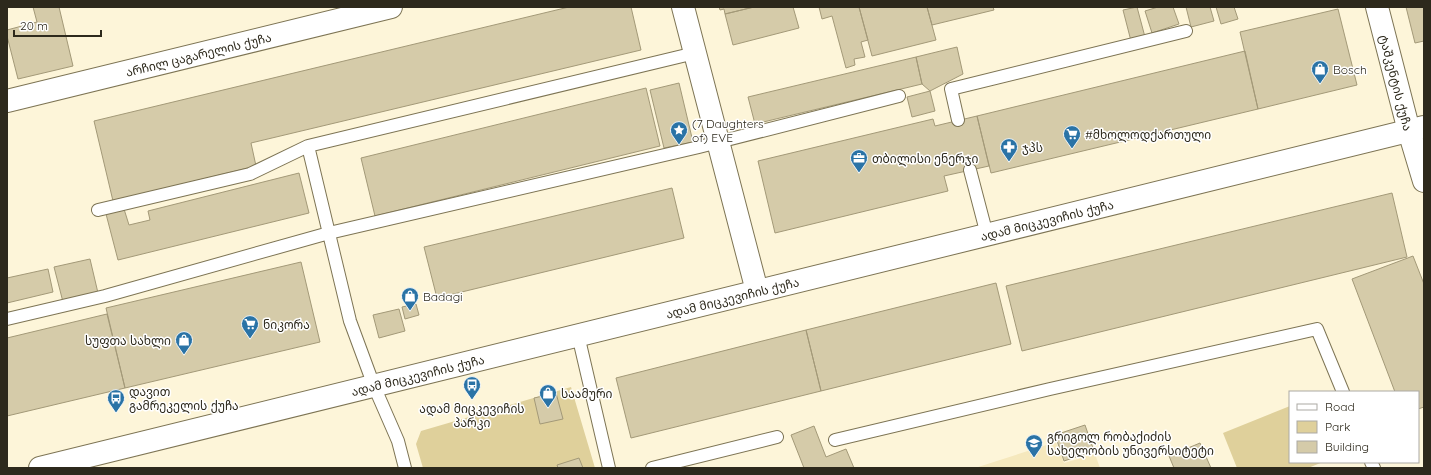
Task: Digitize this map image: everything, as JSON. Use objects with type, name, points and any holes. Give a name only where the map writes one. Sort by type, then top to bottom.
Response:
[{"type":"main road","name":"არჩილ ცაგარელის ქუჩა","points":[[7,102],[391,7]]},
{"type":"main road","points":[[684,7],[757,291]]},
{"type":"main road","name":"ტაშკენტის ქუჩა","points":[[1376,7],[1416,129],[1424,180]]},
{"type":"main road","name":"ადამ მიცკევიჩის ქუჩა","points":[[40,468],[1416,129]]},
{"type":"lane","points":[[958,120],[951,89],[1186,31]]},
{"type":"lane","points":[[98,210],[250,174],[308,146],[695,53]]},
{"type":"lane","points":[[7,320],[105,296],[329,233],[718,142],[899,96]]},
{"type":"lane","points":[[308,146],[350,321],[374,386],[398,441],[405,468]]},
{"type":"lane","points":[[970,170],[987,235]]},
{"type":"lane","points":[[835,440],[1050,389],[1317,329],[1343,391]]},
{"type":"lane","points":[[578,335],[609,468]]},
{"type":"lane","points":[[652,468],[777,437]]},
{"type":"shaded area","name":"გრიგოლ რობაქიძის სახელობის უნივერსიტეტი","points":[[1056,442],[1064,463],[1095,454],[1100,468],[975,468]]},
{"type":"green space","points":[[571,387],[595,468],[423,468],[416,444],[421,431]]},
{"type":"green space","points":[[1289,406],[1289,463],[1320,463],[1308,468],[1237,468],[1223,433]]},
{"type":"building","points":[[33,7],[59,7],[73,66],[18,79],[7,36],[7,30],[37,22]]},
{"type":"building","points":[[569,7],[631,7],[641,50],[251,143],[256,166],[113,201],[94,121]]},
{"type":"building","points":[[719,7],[754,7],[725,14],[724,9],[720,10]]},
{"type":"building","points":[[754,7],[793,7],[799,28],[733,45],[725,14]]},
{"type":"building","points":[[819,7],[859,7],[868,40],[861,42],[865,57],[854,59],[855,65],[846,68],[832,16],[822,19]]},
{"type":"building","points":[[859,7],[927,7],[936,40],[872,56]]},
{"type":"building","points":[[927,7],[993,7],[994,10],[932,25]]},
{"type":"building","points":[[1137,7],[1145,37],[1131,41],[1123,10]]},
{"type":"building","points":[[1158,7],[1173,7],[1179,24],[1152,33],[1145,11]]},
{"type":"building","points":[[1186,7],[1210,7],[1214,21],[1191,27]]},
{"type":"building","points":[[1216,7],[1234,7],[1238,19],[1221,24]]},
{"type":"building","points":[[1406,7],[1424,7],[1424,41],[1415,43]]},
{"type":"building","points":[[1338,9],[1357,85],[1258,109],[1240,32]]},
{"type":"building","points":[[957,47],[963,74],[930,91],[922,84],[916,57]]},
{"type":"building","points":[[1245,51],[1258,109],[991,173],[977,116]]},
{"type":"building","points":[[916,57],[922,84],[755,124],[748,97]]},
{"type":"building","points":[[679,83],[693,142],[664,148],[650,90]]},
{"type":"building","points":[[646,88],[660,146],[375,216],[361,158]]},
{"type":"building","points":[[930,91],[935,111],[912,117],[907,97]]},
{"type":"building","name":"თბილისი ენერჯი","points":[[977,116],[989,166],[944,176],[948,191],[775,233],[758,161],[933,119],[935,126]]},
{"type":"building","points":[[299,173],[309,213],[118,260],[106,214],[124,209],[129,225],[150,220],[148,211]]},
{"type":"building","points":[[672,188],[684,238],[437,298],[424,247]]},
{"type":"building","points":[[1392,193],[1407,257],[1022,351],[1006,286]]},
{"type":"building","points":[[1413,256],[1424,284],[1424,407],[1419,409],[1419,391],[1395,391],[1352,279]]},
{"type":"building","points":[[90,259],[98,293],[63,302],[54,267]]},
{"type":"building","points":[[301,262],[320,342],[125,388],[106,308]]},
{"type":"building","points":[[48,269],[53,292],[7,303],[7,278]]},
{"type":"building","points":[[996,283],[1011,344],[821,391],[806,330]]},
{"type":"building","name":"Badagi","points":[[416,304],[419,315],[405,319],[402,307]]},
{"type":"building","points":[[399,309],[405,331],[379,338],[373,315]]},
{"type":"building","points":[[107,314],[125,388],[7,416],[7,338]]},
{"type":"building","points":[[806,330],[821,391],[631,438],[616,378]]},
{"type":"building","name":"საამური","points":[[556,393],[563,419],[540,424],[534,398]]},
{"type":"building","points":[[1085,425],[1094,451],[1064,461],[1055,435]]},
{"type":"building","points":[[814,426],[826,457],[846,449],[854,468],[804,468],[791,435]]},
{"type":"building","points":[[1200,443],[1211,468],[1174,468],[1169,456]]},
{"type":"building","points":[[579,458],[583,468],[558,468],[557,465]]},
{"type":"place","name":"Bosch","points":[[1320,84]]},
{"type":"place","name":"(7 Daughters of) EVE","points":[[679,145]]},
{"type":"place","name":"#მხოლოდქართული","points":[[1072,149]]},
{"type":"place","name":"ჯპს","points":[[1009,162]]},
{"type":"place","name":"თბილისი ენერჯი","points":[[859,173]]},
{"type":"place","name":"Badagi","points":[[410,311]]},
{"type":"place","name":"ნიკორა","points":[[250,339]]},
{"type":"place","name":"სუფთა სახლი","points":[[184,355]]},
{"type":"place","name":"ადამ მიცკევიჩის პარკი","points":[[472,400]]},
{"type":"place","name":"საამური","points":[[548,408]]},
{"type":"place","name":"დავით გამრეკელის ქუჩა","points":[[116,413]]},
{"type":"place","name":"გრიგოლ რობაქიძის სახელობის უნივერსიტეტი","points":[[1034,458]]}]
